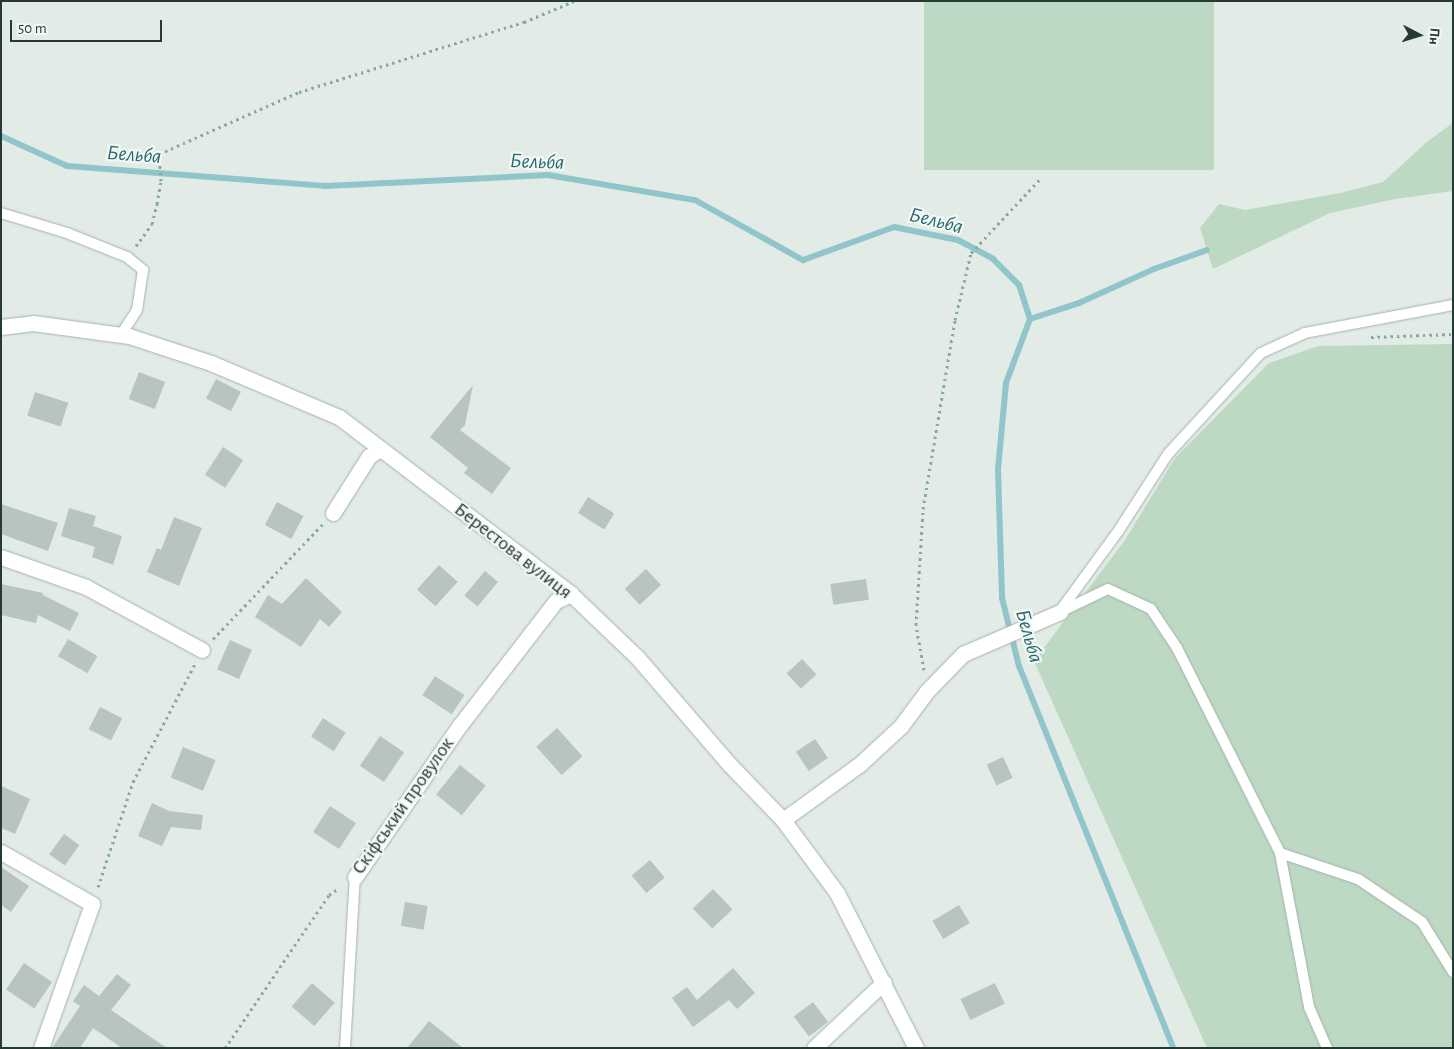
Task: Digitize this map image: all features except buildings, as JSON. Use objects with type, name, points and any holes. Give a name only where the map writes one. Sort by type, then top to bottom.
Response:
[{"type":"street","name":"Берестова вулиця","points":[[1,327],[33,323],[121,335],[212,363],[339,417],[571,594],[637,657],[729,764],[783,820],[838,893],[916,1048]]},
{"type":"street","points":[[333,513],[369,456],[380,449]]},
{"type":"street","points":[[1,557],[86,587],[202,650]]},
{"type":"street","name":"Скіфський провулок","points":[[355,877],[466,717],[556,601],[571,594]]},
{"type":"street","points":[[783,820],[860,764],[901,726],[927,691],[963,654],[1060,612]]},
{"type":"street","points":[[1,852],[92,904],[41,1048]]},
{"type":"street","points":[[814,1048],[884,982]]},
{"type":"lane","points":[[1,213],[67,233],[127,257],[143,270],[137,310],[121,335]]},
{"type":"lane","points":[[1060,612],[1119,530],[1168,454],[1261,353],[1305,333],[1453,305]]},
{"type":"lane","points":[[1060,612],[1108,589],[1151,609],[1182,656],[1280,853],[1309,1007],[1327,1048]]},
{"type":"lane","points":[[1280,853],[1358,879],[1422,922],[1453,972]]},
{"type":"lane","points":[[345,1048],[355,877]]},
{"type":"path","points":[[127,257],[152,224],[161,181],[159,154],[299,92],[524,22],[574,1]]},
{"type":"path","points":[[927,691],[916,625],[923,509],[955,320],[971,253],[1039,180]]},
{"type":"path","points":[[92,904],[133,782],[202,650],[333,513]]},
{"type":"path","name":"Скіфський провулок","points":[[225,1048],[329,895],[355,877]]},
{"type":"green space","points":[[924,1],[1214,1],[1214,170],[924,170]]},
{"type":"green space","points":[[1453,123],[1453,191],[1395,199],[1330,213],[1213,269],[1200,228],[1219,204],[1245,210],[1340,193],[1383,182],[1428,141]]},
{"type":"green space","points":[[1453,344],[1453,1048],[1207,1048],[1034,661],[1125,540],[1175,458],[1269,363],[1318,346]]},
{"type":"waterway","name":"Бельба","points":[[1,136],[67,166],[325,186],[548,175],[695,200],[803,260],[894,227],[958,240],[993,259],[1019,285],[1030,319],[1006,383],[998,469],[1002,598],[1019,666],[1173,1048]]},
{"type":"waterway","points":[[1030,319],[1079,303],[1154,269],[1207,250]]}]
